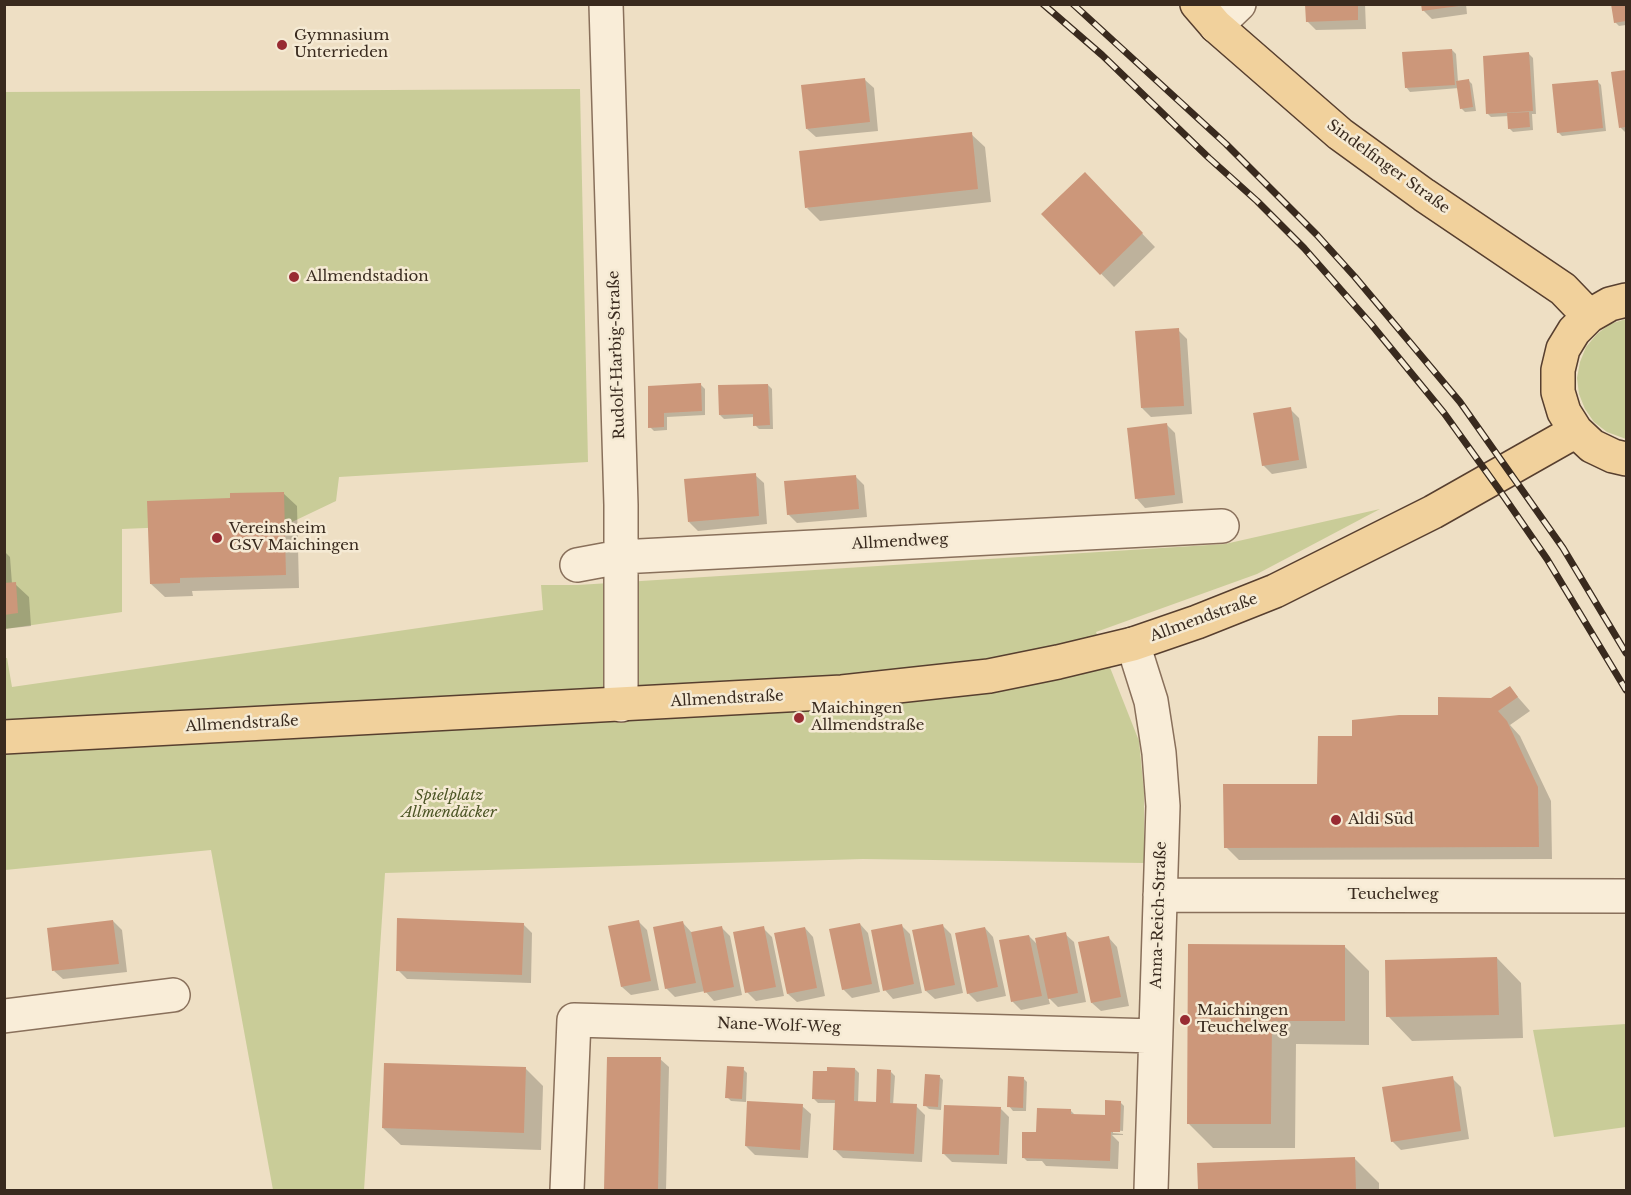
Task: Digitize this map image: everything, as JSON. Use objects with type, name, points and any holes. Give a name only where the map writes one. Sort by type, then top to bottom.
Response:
[{"type":"main road","name":"Sindelfinger Straße","points":[[1217,12],[1340,134],[1424,195],[1563,289],[1589,316]]},
{"type":"main road","points":[[1626,300],[1610,304],[1589,316],[1574,331],[1563,349],[1558,370],[1558,392],[1564,412],[1576,431],[1592,446],[1613,456],[1626,459]]},
{"type":"main road","name":"Allmendstraße","points":[[4,736],[842,692],[914,686],[989,676],[1133,644],[1275,591],[1433,512],[1576,431]]},
{"type":"street","name":"Rudolf-Harbig-Straße","points":[[606,4],[621,505],[621,705]]},
{"type":"street","name":"Allmendweg","points":[[577,565],[620,558],[1222,526]]},
{"type":"street","name":"Anna-Reich-Straße","points":[[1133,644],[1151,701],[1159,753],[1162,806],[1151,1191]]},
{"type":"street","name":"Teuchelweg","points":[[1160,895],[1626,896]]},
{"type":"street","points":[[4,1016],[173,995]]},
{"type":"street","name":"Nane-Wolf-Weg","points":[[567,1191],[574,1020],[1155,1036]]},
{"type":"green space","name":"Allmendstadion","points":[[580,89],[588,462],[339,477],[336,501],[292,522],[122,529],[122,612],[5,629],[5,92]]},
{"type":"green space","points":[[1626,319],[1626,439],[1607,432],[1594,422],[1579,394],[1577,378],[1586,347],[1610,324]]},
{"type":"green space","name":"Spielplatz Allmendäcker","points":[[1380,509],[1257,574],[1096,632],[1139,741],[1144,792],[1144,863],[863,859],[385,873],[364,1190],[273,1190],[211,850],[5,870],[5,658],[7,658],[12,687],[543,610],[541,585],[578,585],[1225,544]]},
{"type":"green space","points":[[1626,1024],[1626,1127],[1554,1137],[1533,1030]]},
{"type":"building","points":[[1305,4],[1358,4],[1358,20],[1306,22]]},
{"type":"building","points":[[1421,4],[1459,4],[1459,6],[1422,11]]},
{"type":"building","points":[[1611,4],[1626,4],[1626,21],[1614,23]]},
{"type":"building","points":[[1452,49],[1455,85],[1405,88],[1402,52]]},
{"type":"building","points":[[1529,52],[1533,111],[1486,114],[1483,56]]},
{"type":"building","points":[[1626,70],[1626,127],[1619,128],[1611,72]]},
{"type":"building","points":[[865,78],[870,122],[806,129],[801,85]]},
{"type":"building","points":[[1469,79],[1473,107],[1460,109],[1456,81]]},
{"type":"building","points":[[1598,80],[1603,128],[1557,133],[1552,84]]},
{"type":"building","points":[[1529,112],[1530,127],[1508,129],[1507,113]]},
{"type":"building","points":[[972,132],[978,189],[805,208],[799,151]]},
{"type":"building","points":[[1085,172],[1143,233],[1100,275],[1041,214]]},
{"type":"building","points":[[1179,328],[1184,406],[1141,408],[1135,331]]},
{"type":"building","points":[[701,383],[702,411],[664,413],[664,427],[648,428],[648,386]]},
{"type":"building","points":[[768,384],[770,425],[753,426],[753,414],[719,415],[718,385]]},
{"type":"building","points":[[1291,407],[1299,460],[1262,466],[1253,413]]},
{"type":"building","points":[[1167,423],[1175,495],[1135,499],[1127,428]]},
{"type":"building","points":[[756,473],[759,516],[688,522],[684,479]]},
{"type":"building","points":[[856,475],[859,509],[787,515],[784,481]]},
{"type":"building","name":"Vereinsheim GSV Maichingen","points":[[284,492],[286,575],[180,578],[180,583],[150,584],[147,501],[230,498],[230,493]]},
{"type":"building","points":[[16,582],[18,613],[4,615],[4,583]]},
{"type":"building","points":[[1510,686],[1518,697],[1498,711],[1507,721],[1538,787],[1539,847],[1224,848],[1223,784],[1317,784],[1318,736],[1352,736],[1352,720],[1399,715],[1438,715],[1438,697],[1491,698]]},
{"type":"building","points":[[397,918],[524,923],[522,975],[396,971]]},
{"type":"building","points":[[113,920],[119,964],[52,971],[47,928]]},
{"type":"building","points":[[639,920],[651,981],[621,987],[608,926]]},
{"type":"building","points":[[683,921],[696,983],[665,989],[653,927]]},
{"type":"building","points":[[860,923],[872,984],[842,990],[829,929]]},
{"type":"building","points":[[902,924],[914,984],[883,991],[871,930]]},
{"type":"building","points":[[943,924],[955,985],[925,991],[912,930]]},
{"type":"building","points":[[722,926],[734,987],[704,993],[691,932]]},
{"type":"building","points":[[764,926],[776,987],[745,993],[733,932]]},
{"type":"building","points":[[805,927],[817,988],[787,994],[774,933]]},
{"type":"building","points":[[985,927],[998,987],[967,994],[955,933]]},
{"type":"building","points":[[1066,932],[1078,993],[1048,999],[1035,938]]},
{"type":"building","points":[[1029,935],[1042,996],[1011,1002],[999,940]]},
{"type":"building","points":[[1109,936],[1121,997],[1091,1003],[1078,942]]},
{"type":"building","points":[[1188,944],[1345,945],[1345,1021],[1272,1021],[1271,1124],[1187,1124]]},
{"type":"building","points":[[1497,957],[1499,1015],[1386,1017],[1385,960]]},
{"type":"building","points":[[607,1057],[661,1057],[658,1190],[604,1190]]},
{"type":"building","points":[[384,1063],[526,1067],[524,1133],[382,1128]]},
{"type":"building","points":[[727,1066],[744,1067],[742,1099],[725,1098]]},
{"type":"building","points":[[827,1067],[855,1068],[854,1101],[876,1102],[877,1069],[891,1070],[890,1103],[917,1104],[914,1154],[833,1150],[835,1100],[812,1099],[813,1071],[827,1071]]},
{"type":"building","points":[[925,1074],[940,1075],[938,1107],[923,1106]]},
{"type":"building","points":[[1008,1076],[1024,1077],[1023,1108],[1007,1107]]},
{"type":"building","points":[[1453,1076],[1461,1131],[1391,1142],[1382,1087]]},
{"type":"building","points":[[1105,1100],[1121,1101],[1120,1132],[1111,1132],[1110,1161],[1022,1158],[1022,1132],[1036,1132],[1037,1108],[1071,1109],[1071,1114],[1105,1115]]},
{"type":"building","points":[[747,1101],[803,1104],[800,1150],[745,1146]]},
{"type":"building","points":[[944,1105],[1001,1107],[999,1155],[942,1154]]},
{"type":"building","points":[[1355,1157],[1356,1190],[1198,1190],[1197,1163]]},
{"type":"railway","points":[[1043,4],[1102,55],[1257,201],[1304,248],[1371,324],[1444,413],[1498,488],[1547,559],[1626,690]]},
{"type":"railway","points":[[1073,4],[1226,144],[1317,235],[1355,277],[1460,402],[1563,548],[1626,653]]},
{"type":"place","name":"Gymnasium Unterrieden","points":[[282,45]]},
{"type":"place","name":"Allmendstadion","points":[[294,277]]},
{"type":"place","name":"Vereinsheim GSV Maichingen","points":[[217,538]]},
{"type":"place","name":"Maichingen Allmendstraße","points":[[799,718]]},
{"type":"place","name":"Aldi Süd","points":[[1336,820]]},
{"type":"place","name":"Maichingen Teuchelweg","points":[[1185,1020]]}]
